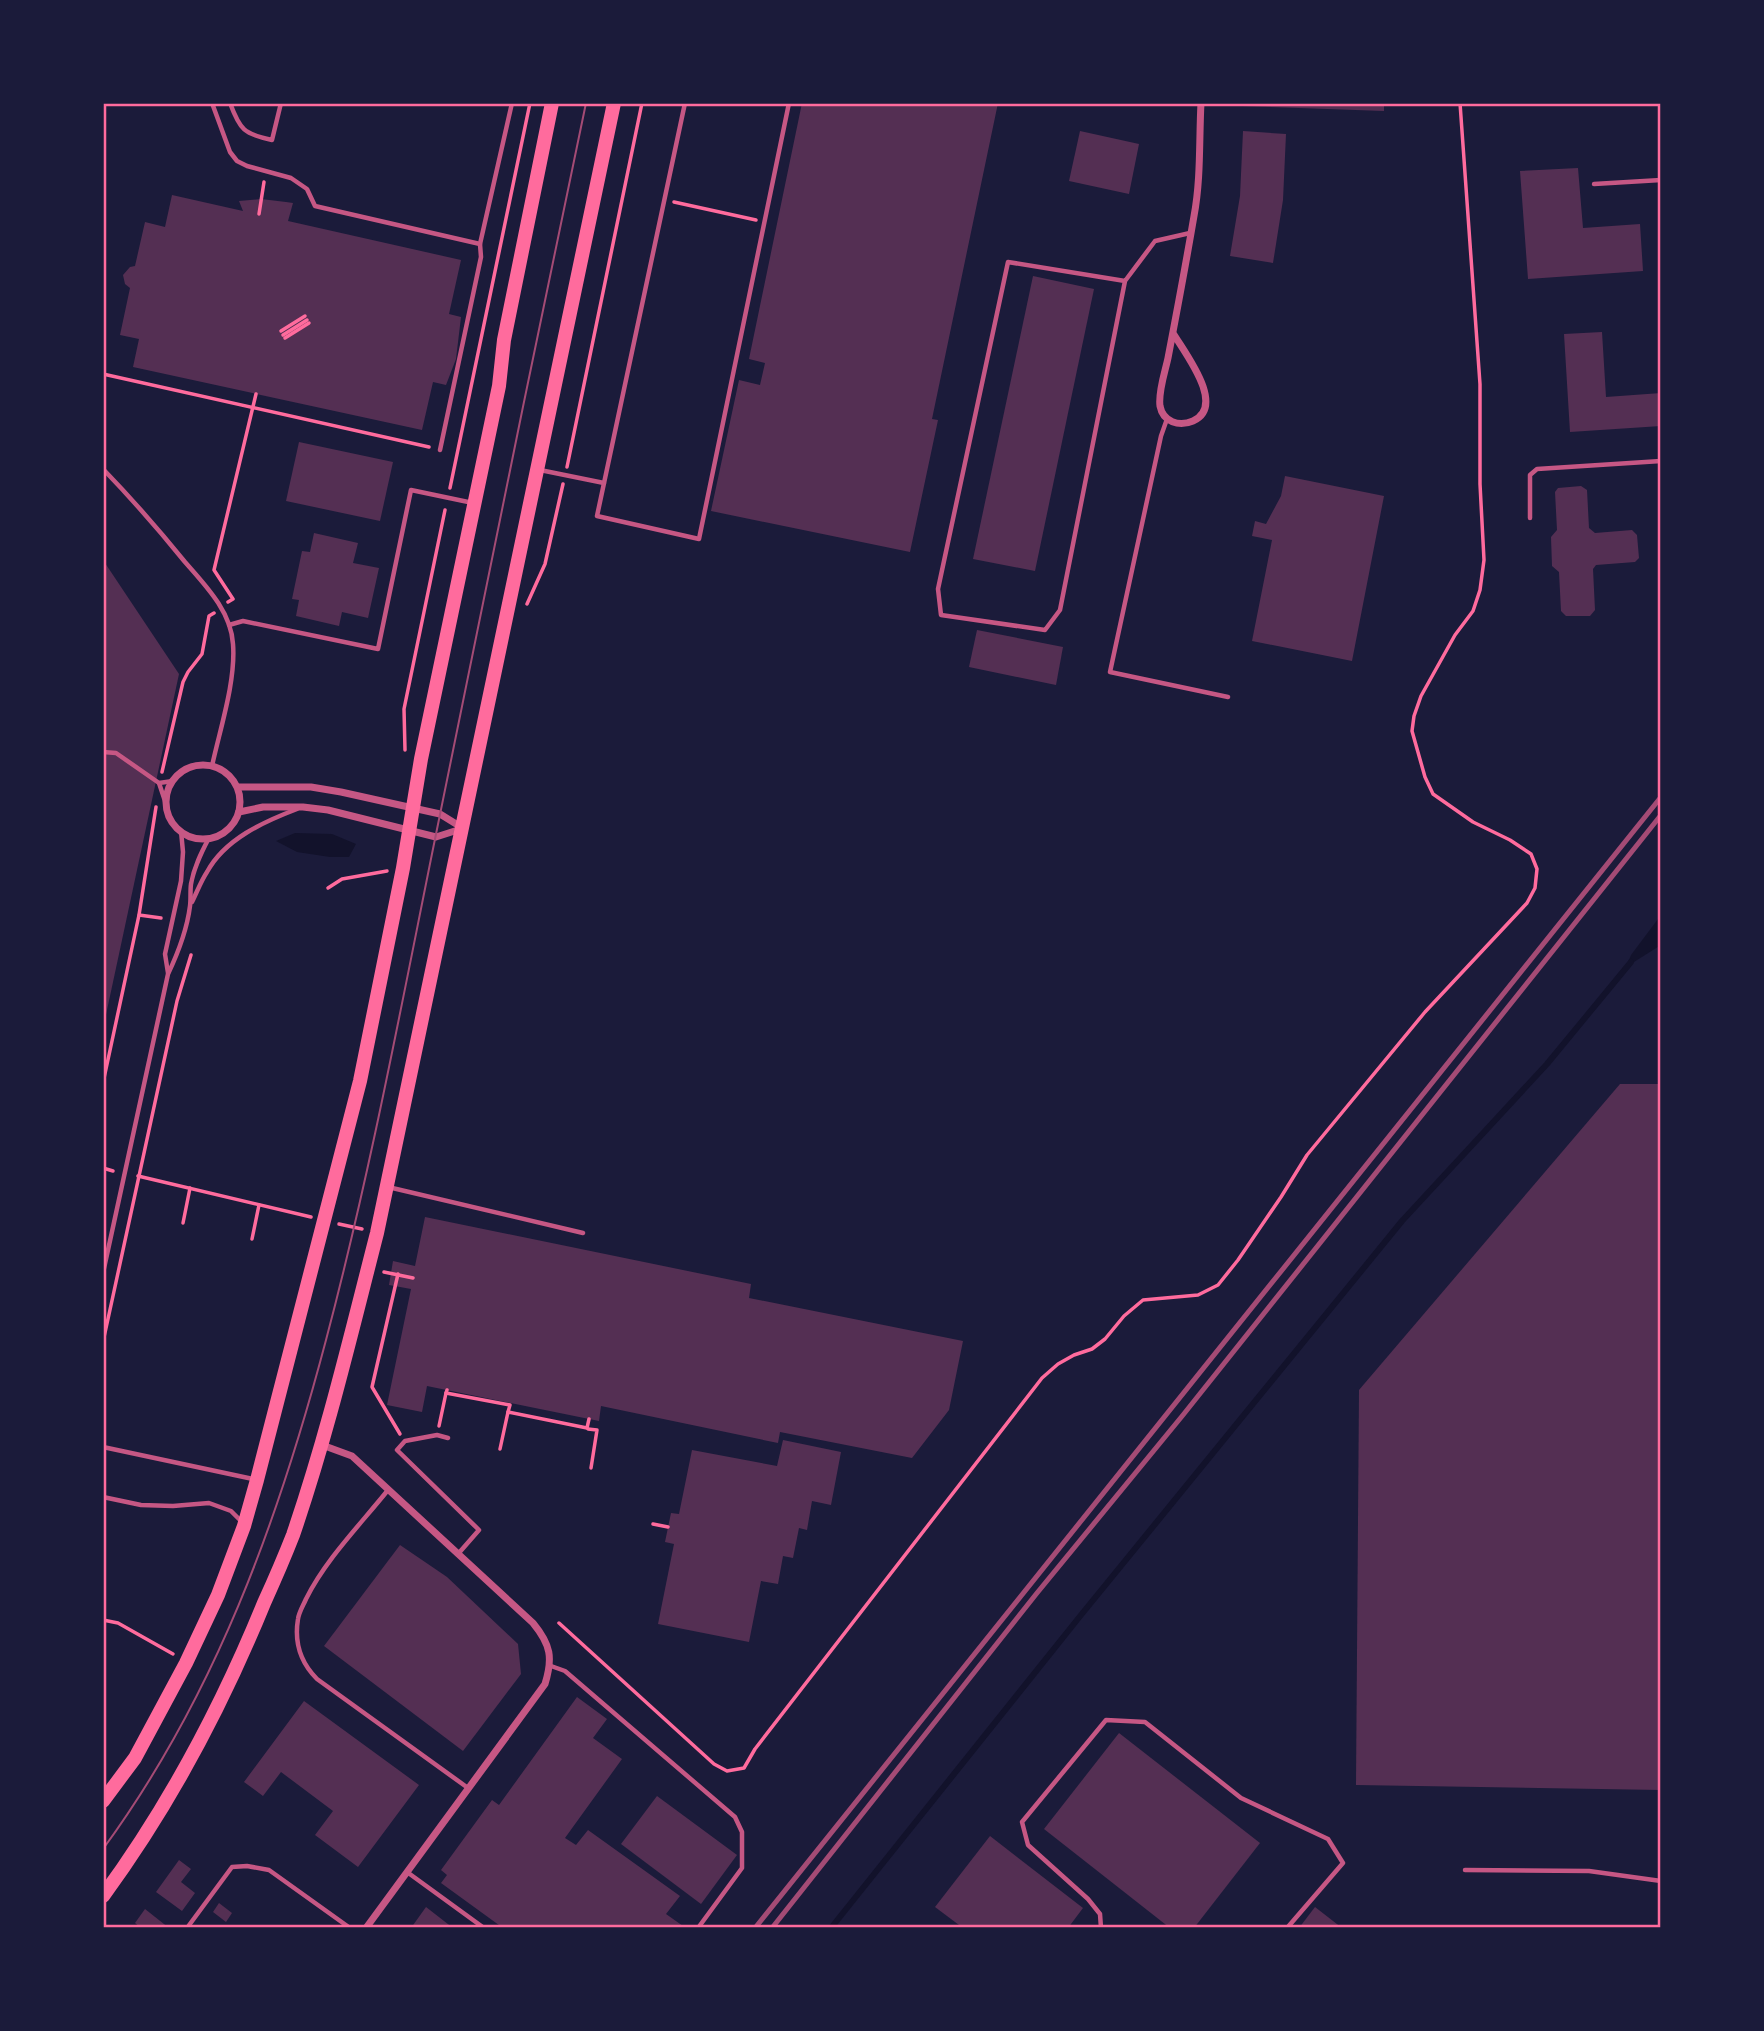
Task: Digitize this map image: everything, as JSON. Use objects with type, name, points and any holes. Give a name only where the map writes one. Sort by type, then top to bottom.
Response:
[{"type":"main road","points":[[103,1801],[135,1758],[186,1663],[218,1595],[244,1525],[257,1480],[360,1081],[403,869],[421,759],[499,386],[504,340],[552,103]]},
{"type":"main road","points":[[103,1896],[175,1784],[241,1660],[292,1537],[322,1445],[377,1233],[614,103]]},
{"type":"street","points":[[1172,333],[1204,387],[1207,399],[1204,410],[1197,419],[1185,424],[1174,424],[1163,415],[1160,403],[1172,333],[1195,211],[1201,103]]},
{"type":"street","points":[[212,766],[232,777],[238,787],[239,812],[233,825],[222,834],[209,838],[194,838],[173,824],[166,804],[167,792],[180,773],[190,767],[212,766]]},
{"type":"street","points":[[238,787],[312,787],[440,814],[463,828]]},
{"type":"street","points":[[239,812],[263,807],[328,810],[436,837],[463,828]]},
{"type":"street","points":[[322,1445],[352,1456],[533,1623],[547,1643],[551,1667],[545,1684],[366,1928]]},
{"type":"lane","points":[[212,103],[230,152],[237,161],[291,178],[307,189],[316,206],[480,243]]},
{"type":"lane","points":[[230,103],[237,124],[246,133],[272,140],[281,103]]},
{"type":"lane","points":[[440,450],[481,257],[480,243],[512,103]]},
{"type":"lane","points":[[685,103],[597,516],[699,539],[789,103]]},
{"type":"lane","points":[[1594,184],[1661,180]]},
{"type":"lane","points":[[1125,281],[1008,262],[938,589],[941,615],[1045,630],[1060,610],[1125,281],[1155,241],[1191,233]]},
{"type":"lane","points":[[1167,418],[1110,672],[1228,697]]},
{"type":"lane","points":[[1530,518],[1530,475],[1537,469],[1661,461]]},
{"type":"lane","points":[[103,468],[209,589],[229,625],[233,642],[232,673],[212,766]]},
{"type":"lane","points":[[537,470],[604,484]]},
{"type":"lane","points":[[229,625],[243,621],[378,649],[411,490],[474,503]]},
{"type":"lane","points":[[103,752],[116,753],[159,783],[166,804]]},
{"type":"lane","points":[[159,783],[173,781]]},
{"type":"lane","points":[[103,1273],[168,974],[178,952],[190,906],[207,871],[222,852],[265,821],[303,807]]},
{"type":"lane","points":[[168,974],[165,954],[181,881],[181,831]]},
{"type":"lane","points":[[190,906],[191,886],[198,858],[209,838]]},
{"type":"lane","points":[[387,1186],[583,1233]]},
{"type":"lane","points":[[448,1438],[437,1435],[405,1441],[397,1450],[479,1530],[457,1555]]},
{"type":"lane","points":[[103,1447],[257,1480]]},
{"type":"lane","points":[[388,1490],[316,1580],[298,1617],[298,1649],[308,1670],[317,1679],[468,1788]]},
{"type":"lane","points":[[103,1497],[141,1505],[209,1503],[231,1511],[244,1525]]},
{"type":"lane","points":[[551,1667],[565,1671],[735,1817],[742,1832],[742,1868],[698,1928]]},
{"type":"lane","points":[[1101,1928],[1100,1914],[1088,1899],[1028,1844],[1022,1822],[1106,1720],[1145,1722],[1241,1798],[1328,1839],[1343,1863],[1287,1928]]},
{"type":"lane","points":[[187,1928],[232,1867],[247,1866],[269,1870],[349,1928]]},
{"type":"lane","points":[[1465,1870],[1589,1871],[1661,1881]]},
{"type":"lane","points":[[407,1872],[484,1928]]},
{"type":"path","points":[[406,756],[404,709],[530,103]]},
{"type":"path","points":[[559,1623],[714,1764],[727,1771],[744,1768],[755,1749],[1042,1378],[1058,1364],[1092,1349],[1105,1339],[1124,1316],[1143,1300],[1198,1295],[1218,1285],[1238,1260],[1307,1155],[1425,1012],[1527,903],[1535,888],[1537,869],[1531,854],[1510,840],[1473,822],[1433,794],[1425,777],[1412,731],[1421,695],[1455,635],[1473,611],[1480,590],[1483,560],[1480,384],[1460,103]]},
{"type":"path","points":[[259,214],[265,172]]},
{"type":"path","points":[[664,200],[765,222]]},
{"type":"path","points":[[283,335],[307,320],[283,335]]},
{"type":"path","points":[[103,374],[440,450]]},
{"type":"path","points":[[103,1083],[139,915],[159,783],[183,682],[202,654],[209,615],[233,599],[214,570],[256,394]]},
{"type":"path","points":[[328,888],[342,879],[403,869]]},
{"type":"path","points":[[103,1342],[177,1001],[193,945]]},
{"type":"path","points":[[103,1168],[377,1233]]},
{"type":"path","points":[[183,1223],[190,1188]]},
{"type":"path","points":[[252,1239],[259,1205]]},
{"type":"path","points":[[383,1272],[413,1278]]},
{"type":"path","points":[[398,1275],[372,1387],[405,1441]]},
{"type":"path","points":[[437,1435],[447,1391],[510,1405],[500,1449]]},
{"type":"path","points":[[508,1412],[597,1430],[591,1468]]},
{"type":"path","points":[[587,1428],[589,1419]]},
{"type":"path","points":[[653,1524],[668,1527]]},
{"type":"path","points":[[103,1620],[118,1623],[186,1663]]},
{"type":"shaded area","points":[[295,833],[332,834],[356,844],[349,857],[330,857],[297,852],[276,841]]},
{"type":"shaded area","points":[[1661,915],[1661,945],[1626,967],[1631,955]]},
{"type":"building","points":[[802,103],[998,103],[932,419],[938,420],[910,552],[711,511],[739,380],[760,385],[765,363],[749,359]]},
{"type":"building","points":[[1242,103],[1384,103],[1384,111],[1242,106]]},
{"type":"building","points":[[1080,131],[1139,144],[1129,194],[1069,181]]},
{"type":"building","points":[[1243,131],[1286,134],[1283,200],[1273,263],[1230,256],[1240,196]]},
{"type":"building","points":[[1578,168],[1583,228],[1640,224],[1643,271],[1528,279],[1520,171]]},
{"type":"building","points":[[172,195],[243,211],[239,201],[261,199],[293,203],[288,221],[461,260],[449,314],[461,317],[456,359],[446,385],[433,382],[422,430],[133,367],[139,339],[120,335],[130,288],[125,284],[123,275],[130,267],[135,266],[145,222],[165,227]]},
{"type":"building","points":[[1033,276],[1094,289],[1035,571],[973,559]]},
{"type":"building","points":[[1602,332],[1606,397],[1661,393],[1661,426],[1570,432],[1564,334]]},
{"type":"building","points":[[299,442],[393,462],[380,521],[286,501]]},
{"type":"building","points":[[1285,476],[1384,496],[1352,661],[1252,641],[1272,540],[1252,536],[1255,521],[1266,524],[1281,496]]},
{"type":"building","points":[[1581,486],[1587,490],[1589,528],[1595,533],[1632,530],[1637,535],[1639,558],[1635,562],[1596,565],[1593,569],[1595,610],[1590,616],[1566,616],[1561,611],[1559,572],[1552,566],[1551,537],[1557,530],[1555,492],[1558,488]]},
{"type":"building","points":[[314,533],[358,543],[353,563],[379,568],[368,618],[342,612],[339,626],[296,616],[299,600],[292,599],[302,551],[310,552]]},
{"type":"building","points":[[103,560],[179,674],[104,1024],[103,1024]]},
{"type":"building","points":[[977,630],[1063,647],[1056,685],[969,667]]},
{"type":"building","points":[[1620,1084],[1661,1084],[1661,1790],[1356,1785],[1359,1390]]},
{"type":"building","points":[[425,1217],[751,1284],[749,1298],[963,1341],[949,1410],[912,1458],[780,1432],[778,1443],[601,1406],[599,1421],[427,1386],[422,1412],[387,1405],[411,1289],[389,1285],[393,1261],[415,1266]]},
{"type":"building","points":[[783,1440],[841,1452],[831,1505],[812,1501],[807,1530],[799,1528],[793,1558],[783,1556],[778,1584],[761,1581],[749,1642],[658,1624],[674,1544],[665,1542],[671,1513],[679,1514],[692,1450],[777,1466]]},
{"type":"building","points":[[400,1545],[447,1577],[518,1644],[521,1674],[463,1751],[324,1646]]},
{"type":"building","points":[[577,1697],[607,1719],[593,1738],[622,1759],[565,1838],[576,1845],[588,1830],[680,1896],[666,1914],[683,1926],[682,1928],[503,1928],[441,1883],[447,1875],[441,1870],[492,1800],[499,1805]]},
{"type":"building","points":[[304,1701],[419,1785],[358,1867],[315,1835],[333,1811],[281,1772],[263,1796],[244,1782]]},
{"type":"building","points":[[1119,1733],[1260,1843],[1194,1928],[1170,1928],[1044,1829]]},
{"type":"building","points":[[657,1796],[737,1855],[701,1904],[621,1844]]},
{"type":"building","points":[[990,1836],[1083,1908],[1068,1928],[963,1928],[935,1907]]},
{"type":"building","points":[[179,1860],[191,1869],[181,1882],[195,1893],[182,1911],[156,1892]]},
{"type":"building","points":[[219,1903],[232,1913],[226,1922],[213,1912]]},
{"type":"building","points":[[426,1907],[453,1928],[411,1928]]},
{"type":"building","points":[[1315,1907],[1342,1928],[1299,1928]]},
{"type":"building","points":[[145,1909],[169,1928],[141,1928],[135,1923]]},
{"type":"waterway","points":[[831,1928],[1081,1615],[1402,1221],[1547,1064],[1631,962]]},
{"type":"tram line","points":[[103,1849],[143,1791],[210,1669],[264,1541],[287,1475],[326,1340],[384,1090],[586,103]]},
{"type":"railway","points":[[755,1928],[1661,797]]},
{"type":"railway","points":[[772,1928],[1661,815]]}]
